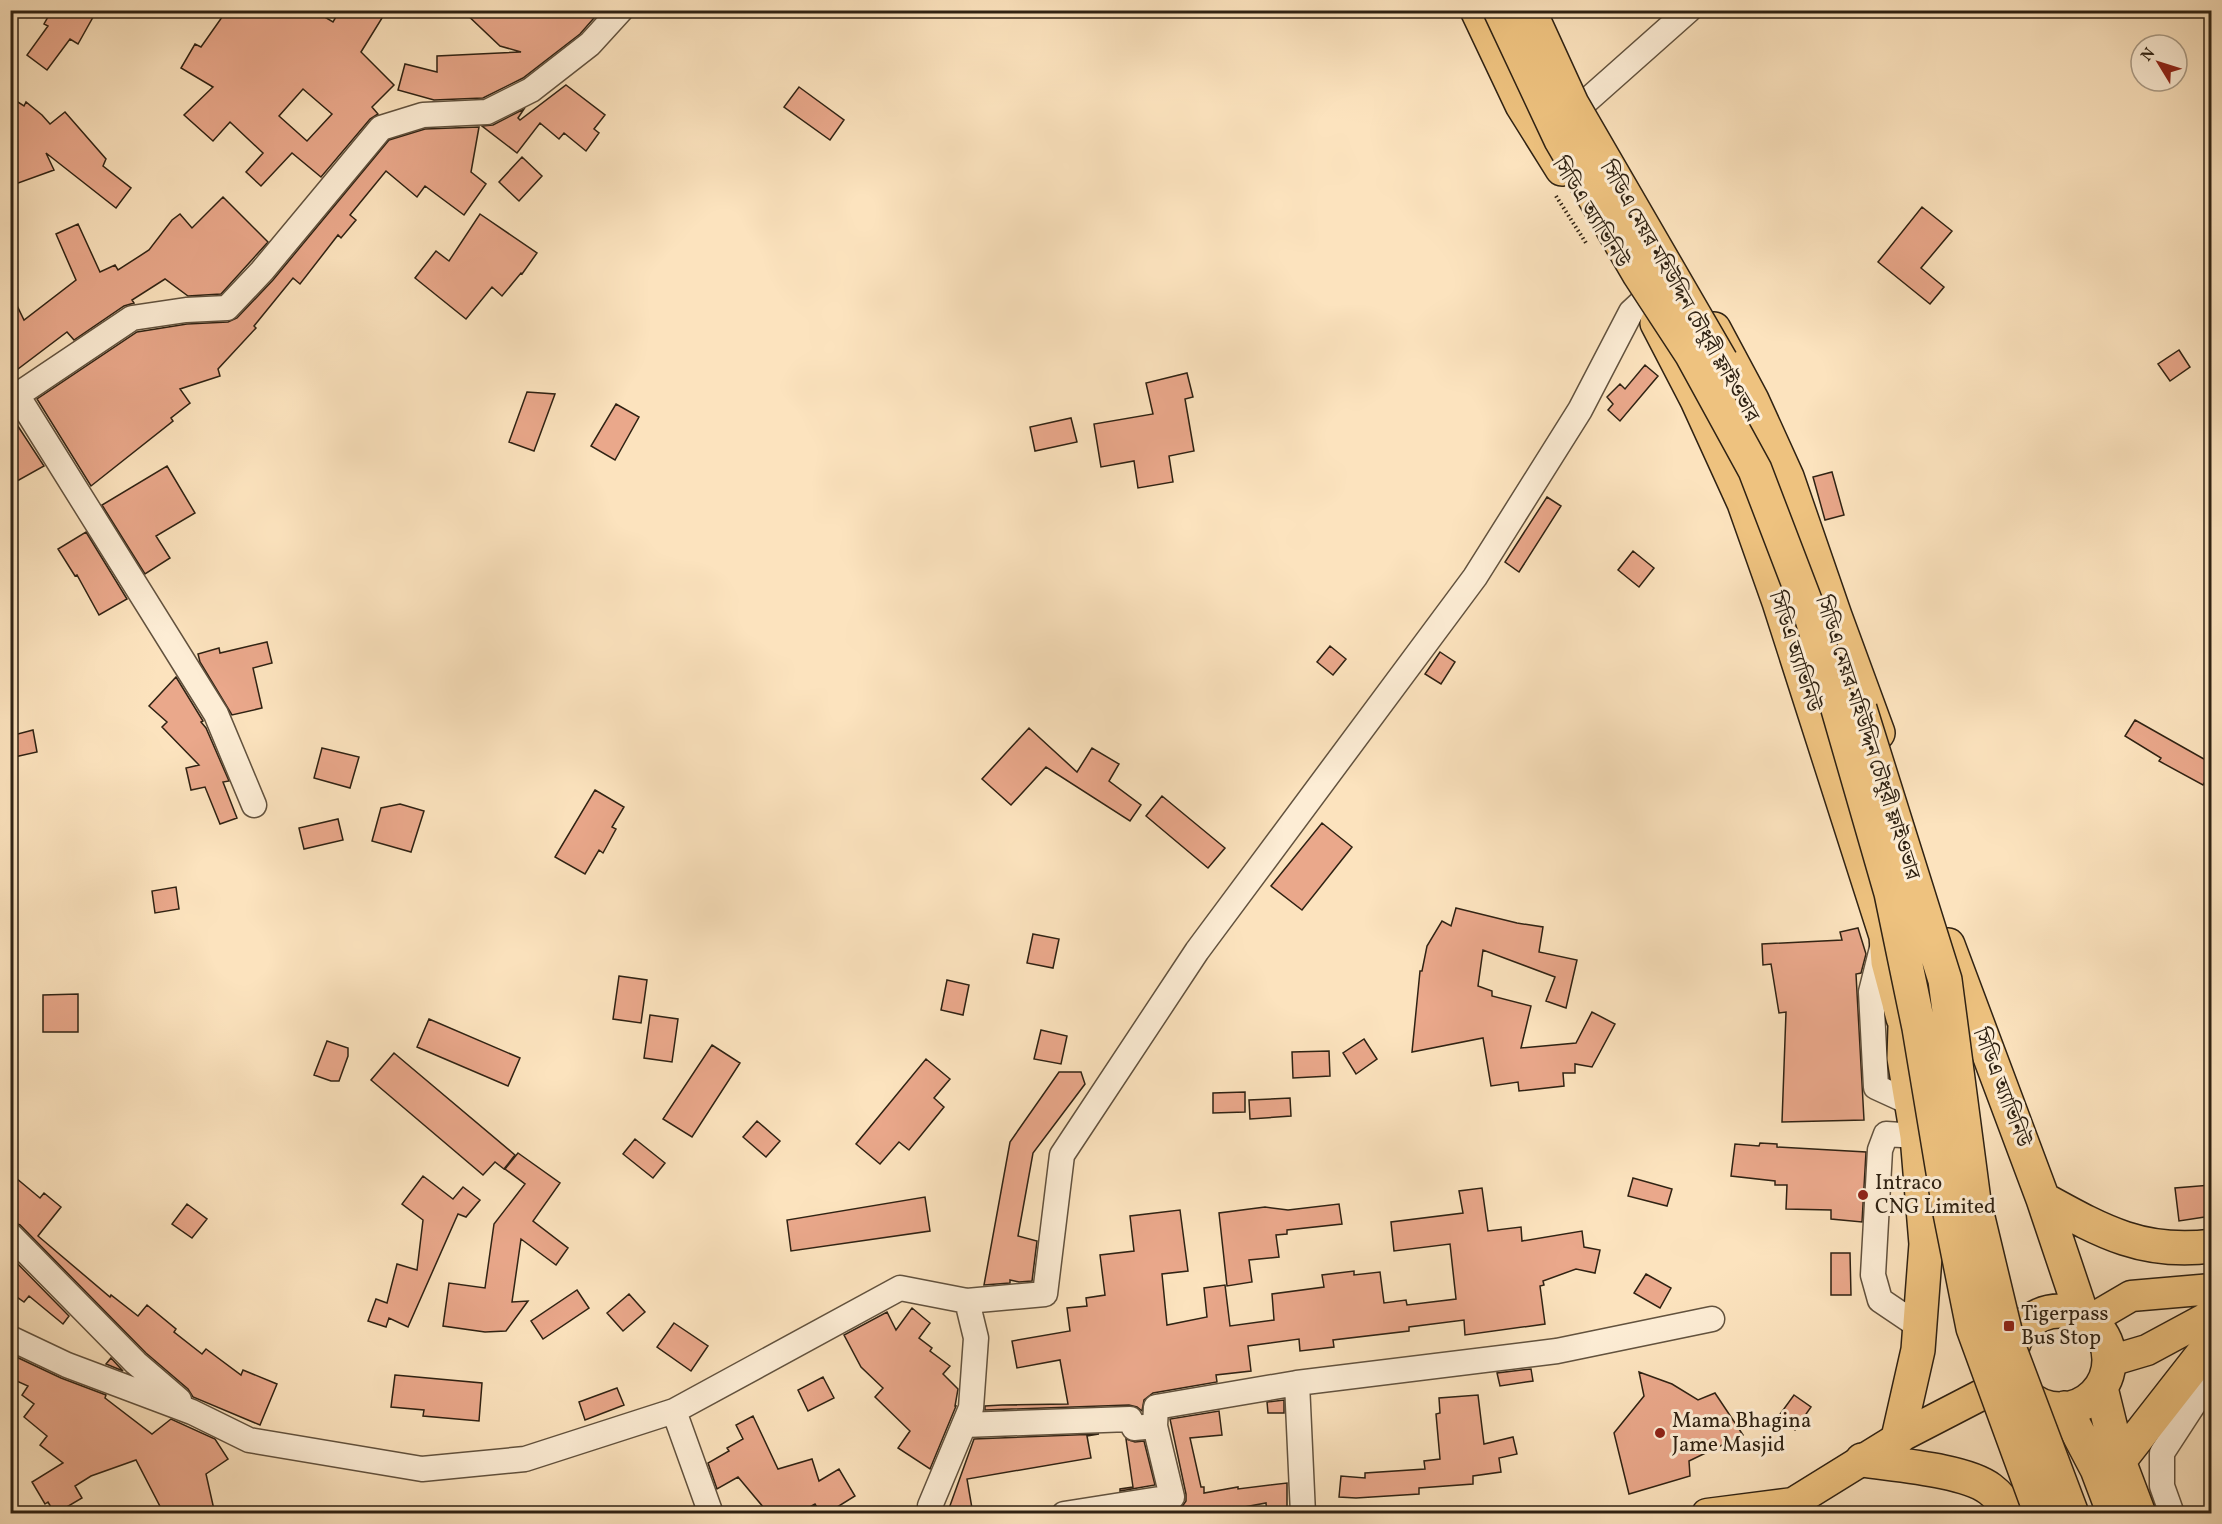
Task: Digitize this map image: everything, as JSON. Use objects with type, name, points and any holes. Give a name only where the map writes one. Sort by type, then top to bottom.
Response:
[{"type":"highway","name":"সিডিএ অ্যাভিনিউ","points":[[1477,10],[1522,105],[1644,300],[1697,400],[1744,503],[1779,602],[1886,936],[1888,962],[1905,1027],[1916,1101],[1978,1261],[2023,1328]]},
{"type":"highway","points":[[1500,10],[1561,140],[1639,274],[1692,354],[1755,470],[1812,620],[1892,893],[1919,1028],[1949,1208],[1973,1328],[2041,1514]]},
{"type":"highway","name":"সিডিএ মেয়র মহিউদ্দিন চৌধুরী ফ্লাইওভার","points":[[1529,10],[1572,104],[1749,412],[1776,473],[1799,535],[1868,730],[1945,980],[1974,1201],[2009,1347],[2072,1514]]},
{"type":"highway","name":"সিডিএ অ্যাভিনিউ","points":[[1537,10],[1582,105],[1650,213],[1752,400],[1787,477],[1834,616],[1895,778],[1952,959],[2086,1318]]},
{"type":"highway","points":[[1898,1438],[1918,1350],[1926,1244],[1916,1101]]},
{"type":"highway","points":[[2043,1199],[2089,1225],[2129,1242],[2163,1248],[2211,1246]]},
{"type":"highway","points":[[2106,1375],[2091,1399],[2079,1406],[2059,1408],[2040,1406],[2029,1399],[2014,1378],[2010,1365],[2015,1339],[2032,1319],[2057,1310],[2070,1311],[2086,1318],[2105,1338],[2106,1375],[2108,1465],[2114,1514]]},
{"type":"highway","points":[[2108,1465],[2211,1342]]},
{"type":"highway","points":[[2059,1408],[2108,1465],[2139,1514]]},
{"type":"highway","points":[[2059,1408],[2090,1514]]},
{"type":"highway","points":[[1862,1460],[1942,1471],[1989,1488],[2011,1514]]},
{"type":"main road","points":[[2086,1318],[2131,1296],[2211,1289]]},
{"type":"main road","points":[[2106,1375],[2211,1315]]},
{"type":"main road","points":[[1707,1514],[1794,1508],[1862,1460],[1898,1438],[2014,1378]]},
{"type":"street","points":[[254,805],[216,714],[14,397],[132,318],[186,310],[227,308],[262,271],[381,128],[423,115],[487,112],[531,90],[590,45],[621,10]]},
{"type":"street","points":[[1582,105],[1689,10]]},
{"type":"street","points":[[10,1338],[67,1365],[192,1412],[249,1440],[422,1469],[525,1458],[674,1411],[900,1288],[967,1301],[1045,1294],[1062,1155],[1197,951],[1474,577],[1580,410],[1631,312],[1644,300]]},
{"type":"street","points":[[1886,936],[1871,992],[1876,1087],[1916,1101]]},
{"type":"street","points":[[1917,1136],[1886,1134],[1880,1150],[1873,1275],[1880,1300],[1920,1327]]},
{"type":"street","points":[[10,1235],[136,1363],[192,1412]]},
{"type":"street","points":[[931,1514],[930,1506],[970,1408],[976,1338],[967,1301]]},
{"type":"street","points":[[1064,1514],[1172,1497],[1155,1426],[1156,1407],[1297,1383],[1557,1351],[1712,1319]]},
{"type":"street","points":[[2172,1514],[2162,1486],[2162,1453],[2211,1376]]},
{"type":"street","points":[[1297,1383],[1303,1514]]},
{"type":"street","points":[[674,1411],[711,1514]]},
{"type":"street","points":[[964,1425],[1130,1419],[1134,1428],[1155,1426]]},
{"type":"building","points":[[52,10],[97,10],[78,44],[70,39],[47,70],[27,55],[48,26],[44,24]]},
{"type":"building","points":[[227,10],[313,10],[333,22],[340,10],[387,10],[361,52],[394,85],[372,107],[378,114],[370,119],[321,177],[292,153],[261,186],[246,172],[263,153],[230,122],[213,141],[184,115],[213,87],[181,68],[195,44],[201,47]],"holes":[[[303,89],[332,114],[307,141],[279,116]]]},
{"type":"building","points":[[462,10],[601,10],[580,34],[523,78],[483,98],[434,100],[398,90],[405,64],[437,72],[437,56],[521,52],[500,46]]},
{"type":"building","points":[[566,85],[605,115],[594,129],[599,133],[586,151],[564,133],[559,139],[540,123],[517,153],[482,126],[493,125],[524,109],[518,118],[520,120]]},
{"type":"building","points":[[799,87],[844,120],[830,140],[784,107]]},
{"type":"building","points":[[10,97],[24,106],[26,102],[50,124],[65,112],[106,159],[103,166],[131,188],[116,208],[46,153],[54,170],[10,186]]},
{"type":"building","points":[[479,127],[471,172],[486,184],[464,215],[425,186],[417,197],[386,171],[350,215],[356,220],[341,238],[338,235],[300,284],[293,278],[254,326],[256,328],[218,369],[220,376],[180,389],[190,403],[171,418],[173,421],[91,486],[37,399],[137,332],[187,324],[228,322],[237,318],[273,280],[389,140],[425,129]]},
{"type":"building","points":[[522,157],[542,176],[519,201],[499,182]]},
{"type":"building","points":[[223,197],[268,242],[221,294],[188,296],[165,279],[132,300],[134,303],[124,306],[74,340],[67,332],[10,375],[10,291],[24,320],[76,280],[56,234],[78,224],[100,272],[115,265],[118,270],[149,250],[172,220],[180,214],[192,228]]},
{"type":"building","points":[[1922,207],[1952,231],[1921,268],[1944,287],[1930,304],[1878,262]]},
{"type":"building","points":[[480,214],[537,253],[502,296],[492,287],[466,319],[415,278],[436,251],[449,261]]},
{"type":"building","points":[[2179,350],[2190,367],[2170,381],[2158,364]]},
{"type":"building","points":[[1645,365],[1658,376],[1620,421],[1608,410],[1613,404],[1607,397],[1620,384],[1625,389]]},
{"type":"building","points":[[1187,373],[1193,397],[1185,399],[1194,451],[1169,456],[1173,482],[1138,488],[1134,461],[1101,467],[1094,424],[1153,414],[1146,383]]},
{"type":"building","points":[[527,392],[555,394],[534,451],[509,442]]},
{"type":"building","points":[[616,404],[639,417],[615,460],[591,446]]},
{"type":"building","points":[[10,414],[44,466],[10,485]]},
{"type":"building","points":[[1071,418],[1077,442],[1035,451],[1030,427]]},
{"type":"building","points":[[167,466],[195,513],[156,536],[170,558],[145,574],[102,505]]},
{"type":"building","points":[[1832,472],[1844,515],[1825,520],[1813,477]]},
{"type":"building","points":[[1547,497],[1561,506],[1519,572],[1505,562]]},
{"type":"building","points":[[86,532],[127,599],[99,615],[77,575],[75,576],[58,549]]},
{"type":"building","points":[[1633,551],[1654,568],[1639,587],[1618,570]]},
{"type":"building","points":[[267,642],[272,663],[253,668],[262,708],[232,715],[200,662],[198,654],[219,648],[220,653]]},
{"type":"building","points":[[1330,646],[1346,659],[1333,675],[1317,662]]},
{"type":"building","points":[[1440,652],[1455,662],[1441,684],[1425,674]]},
{"type":"building","points":[[176,677],[203,721],[201,722],[206,728],[229,781],[223,782],[237,818],[220,824],[205,787],[191,790],[186,768],[199,765],[162,727],[167,722],[149,706]]},
{"type":"building","points":[[2135,720],[2211,763],[2211,787],[2159,761],[2161,758],[2125,736]]},
{"type":"building","points":[[1029,728],[1077,772],[1092,748],[1119,764],[1109,781],[1141,805],[1130,821],[1046,767],[1011,805],[982,779]]},
{"type":"building","points":[[33,730],[37,752],[10,758],[10,736]]},
{"type":"building","points":[[322,748],[359,757],[350,788],[314,778]]},
{"type":"building","points":[[595,790],[624,807],[612,827],[616,829],[603,853],[599,850],[585,874],[555,857]]},
{"type":"building","points":[[1162,796],[1225,848],[1208,868],[1146,816]]},
{"type":"building","points":[[400,804],[424,811],[411,852],[372,841],[381,808]]},
{"type":"building","points":[[338,819],[343,840],[304,849],[299,828]]},
{"type":"building","points":[[1322,823],[1352,847],[1302,910],[1271,886]]},
{"type":"building","points":[[176,887],[179,909],[155,913],[152,891]]},
{"type":"building","points":[[1456,908],[1543,927],[1539,952],[1577,960],[1566,1008],[1546,1001],[1555,977],[1483,950],[1478,986],[1492,991],[1492,996],[1531,1006],[1521,1048],[1576,1043],[1592,1012],[1615,1024],[1592,1067],[1575,1064],[1575,1073],[1563,1073],[1564,1086],[1519,1091],[1518,1082],[1491,1086],[1483,1038],[1412,1052],[1420,971],[1422,971],[1427,946],[1442,921],[1451,926]]},
{"type":"building","points":[[1858,928],[1866,954],[1861,973],[1856,974],[1864,1120],[1782,1122],[1786,1012],[1779,1013],[1771,964],[1763,965],[1762,944],[1842,940],[1840,932]]},
{"type":"building","points":[[1033,934],[1059,939],[1053,968],[1027,963]]},
{"type":"building","points":[[619,976],[647,980],[641,1023],[613,1019]]},
{"type":"building","points":[[947,980],[969,985],[963,1015],[941,1010]]},
{"type":"building","points":[[78,994],[78,1032],[43,1032],[43,995]]},
{"type":"building","points":[[650,1015],[678,1019],[672,1062],[644,1058]]},
{"type":"building","points":[[429,1019],[520,1058],[508,1086],[417,1047]]},
{"type":"building","points":[[1041,1030],[1067,1036],[1061,1064],[1034,1059]]},
{"type":"building","points":[[1364,1039],[1377,1059],[1356,1074],[1343,1053]]},
{"type":"building","points":[[327,1041],[348,1048],[348,1056],[339,1081],[331,1081],[314,1075]]},
{"type":"building","points":[[712,1045],[740,1063],[692,1137],[663,1119]]},
{"type":"building","points":[[1329,1051],[1330,1076],[1293,1078],[1292,1052]]},
{"type":"building","points":[[394,1053],[515,1155],[504,1169],[495,1162],[483,1175],[371,1080]]},
{"type":"building","points":[[926,1059],[950,1079],[934,1098],[944,1107],[909,1150],[899,1142],[880,1164],[856,1144]]},
{"type":"building","points":[[1059,1072],[1081,1072],[1085,1084],[1033,1153],[1018,1236],[1037,1241],[1032,1281],[1010,1280],[1010,1283],[984,1285],[1010,1142]]},
{"type":"building","points":[[1245,1092],[1245,1112],[1213,1113],[1213,1093]]},
{"type":"building","points":[[1290,1098],[1291,1116],[1250,1119],[1249,1100]]},
{"type":"building","points":[[757,1121],[780,1141],[766,1157],[743,1137]]},
{"type":"building","points":[[635,1139],[665,1163],[653,1178],[623,1154]]},
{"type":"building","points":[[1760,1143],[1777,1144],[1777,1147],[1866,1152],[1862,1222],[1831,1219],[1831,1210],[1786,1209],[1787,1185],[1775,1185],[1775,1181],[1731,1176],[1735,1144],[1759,1146]]},
{"type":"building","points":[[518,1153],[560,1183],[533,1221],[568,1248],[556,1265],[521,1239],[512,1302],[528,1301],[506,1331],[485,1332],[443,1326],[449,1283],[485,1288],[494,1224],[525,1184],[505,1169]]},
{"type":"building","points":[[10,1173],[40,1198],[44,1193],[61,1207],[38,1236],[110,1297],[111,1295],[138,1316],[147,1305],[176,1329],[174,1332],[202,1354],[206,1349],[241,1375],[243,1370],[277,1384],[260,1425],[193,1397],[188,1389],[146,1353],[20,1225],[10,1221]]},
{"type":"building","points":[[423,1176],[453,1199],[463,1187],[480,1200],[466,1217],[458,1214],[408,1327],[389,1318],[386,1327],[368,1321],[376,1299],[387,1303],[397,1264],[417,1270],[423,1220],[402,1204]]},
{"type":"building","points":[[1633,1178],[1672,1189],[1667,1206],[1628,1196]]},
{"type":"building","points":[[2211,1185],[2211,1216],[2179,1221],[2175,1188]]},
{"type":"building","points":[[1482,1188],[1488,1231],[1521,1227],[1522,1241],[1582,1231],[1584,1247],[1600,1250],[1595,1273],[1576,1269],[1543,1281],[1544,1285],[1540,1286],[1545,1324],[1465,1335],[1464,1320],[1409,1327],[1409,1331],[1333,1340],[1334,1347],[1300,1351],[1299,1339],[1248,1346],[1251,1371],[1216,1375],[1217,1382],[1153,1393],[1144,1400],[1142,1411],[1129,1405],[985,1410],[985,1406],[1068,1404],[1060,1360],[1017,1368],[1012,1341],[1070,1331],[1067,1308],[1087,1306],[1086,1298],[1105,1295],[1100,1255],[1134,1251],[1130,1216],[1180,1210],[1188,1271],[1162,1274],[1167,1325],[1207,1317],[1204,1288],[1225,1285],[1230,1326],[1274,1320],[1272,1294],[1324,1287],[1322,1275],[1354,1271],[1354,1275],[1380,1272],[1384,1303],[1406,1300],[1407,1305],[1456,1299],[1450,1244],[1394,1251],[1391,1222],[1463,1213],[1459,1191]]},
{"type":"building","points":[[925,1197],[930,1231],[791,1251],[787,1220]]},
{"type":"building","points":[[187,1204],[207,1219],[192,1238],[172,1224]]},
{"type":"building","points":[[1339,1204],[1342,1224],[1287,1230],[1287,1234],[1276,1235],[1279,1257],[1249,1260],[1252,1282],[1227,1286],[1219,1213],[1265,1207],[1288,1210]]},
{"type":"building","points":[[1831,1253],[1850,1253],[1851,1295],[1831,1295]]},
{"type":"building","points":[[10,1256],[69,1316],[63,1324],[29,1296],[24,1302],[10,1292]]},
{"type":"building","points":[[1646,1274],[1671,1288],[1660,1308],[1634,1293]]},
{"type":"building","points":[[577,1290],[589,1308],[543,1339],[531,1321]]},
{"type":"building","points":[[629,1294],[645,1312],[623,1331],[607,1313]]},
{"type":"building","points":[[912,1308],[930,1323],[919,1338],[932,1348],[930,1351],[950,1366],[943,1374],[958,1389],[956,1406],[930,1469],[898,1448],[910,1431],[875,1397],[883,1388],[861,1367],[844,1335],[887,1312],[896,1330]]},
{"type":"building","points":[[674,1323],[708,1346],[691,1371],[657,1347]]},
{"type":"building","points":[[10,1354],[61,1378],[106,1395],[105,1398],[152,1434],[171,1419],[215,1439],[228,1459],[206,1474],[215,1514],[164,1514],[136,1460],[91,1476],[75,1486],[82,1498],[55,1514],[48,1502],[45,1504],[32,1482],[63,1463],[40,1445],[47,1436],[24,1417],[34,1404],[22,1395],[28,1386],[10,1378]]},
{"type":"building","points":[[111,1358],[123,1371],[106,1364]]},
{"type":"building","points":[[1531,1369],[1533,1381],[1500,1386],[1497,1373]]},
{"type":"building","points":[[1639,1372],[1672,1384],[1698,1400],[1715,1393],[1743,1435],[1689,1461],[1690,1476],[1629,1494],[1614,1433],[1644,1396]]},
{"type":"building","points":[[395,1375],[482,1383],[479,1421],[423,1416],[424,1410],[391,1407]]},
{"type":"building","points":[[823,1377],[834,1398],[808,1411],[798,1390]]},
{"type":"building","points":[[617,1388],[624,1405],[585,1420],[579,1402]]},
{"type":"building","points":[[1478,1395],[1484,1444],[1513,1437],[1517,1454],[1499,1458],[1501,1472],[1473,1476],[1473,1484],[1419,1488],[1419,1494],[1339,1497],[1341,1476],[1365,1478],[1365,1473],[1425,1469],[1424,1461],[1440,1459],[1436,1414],[1440,1413],[1439,1398]]},
{"type":"building","points":[[1794,1395],[1811,1407],[1795,1430],[1778,1417]]},
{"type":"building","points":[[1284,1400],[1284,1413],[1268,1413],[1267,1402]]},
{"type":"building","points":[[1219,1411],[1222,1435],[1190,1438],[1204,1493],[1238,1487],[1238,1489],[1287,1483],[1287,1514],[1267,1514],[1266,1503],[1207,1514],[1159,1514],[1181,1508],[1186,1501],[1170,1419]]},
{"type":"building","points":[[753,1416],[778,1469],[812,1459],[819,1481],[839,1469],[855,1496],[826,1514],[821,1514],[815,1504],[797,1514],[769,1514],[738,1477],[717,1489],[708,1463],[729,1451],[727,1448],[743,1439],[736,1425]]},
{"type":"building","points":[[1099,1434],[1087,1436],[1091,1458],[967,1479],[973,1514],[947,1514],[974,1439]]},
{"type":"building","points":[[1126,1439],[1135,1442],[1144,1441],[1155,1485],[1120,1491],[1120,1489],[1133,1487]]},
{"type":"place","name":"Intraco CNG Limited","points":[[1863,1195]]},
{"type":"place","name":"Tigerpass Bus Stop","points":[[2009,1326]]},
{"type":"place","name":"Mama Bhagina Jame Masjid","points":[[1660,1433]]}]
